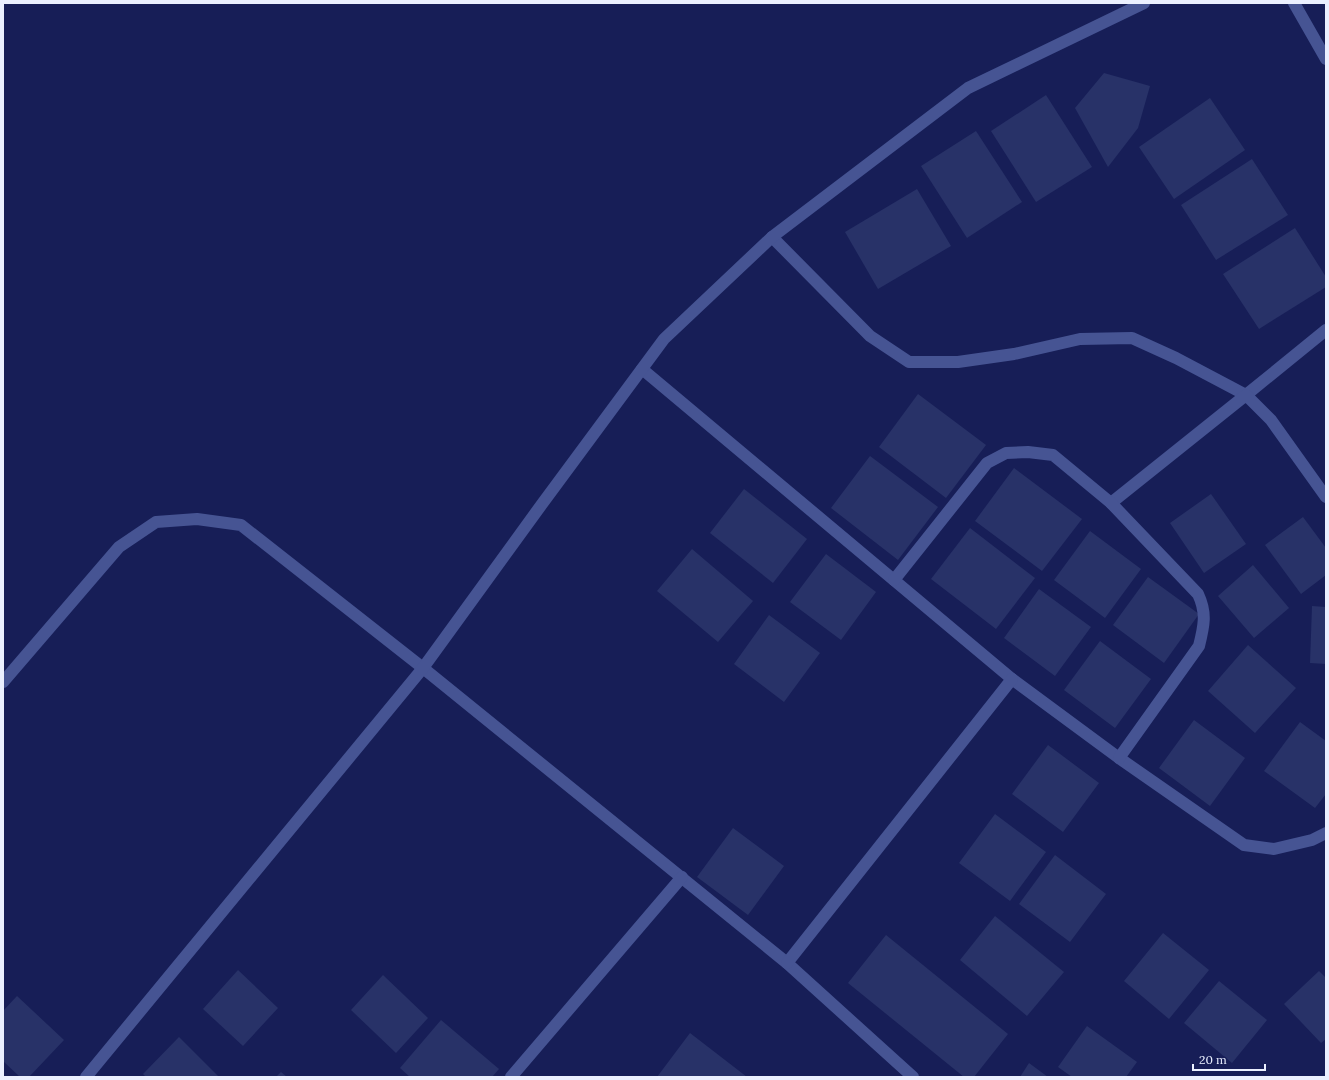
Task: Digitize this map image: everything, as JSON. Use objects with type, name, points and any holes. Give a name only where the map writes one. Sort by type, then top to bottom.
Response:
[{"type":"street","points":[[86,1077],[424,668],[542,504],[664,339],[772,237],[968,88],[1144,3]]},
{"type":"street","points":[[1294,3],[1326,59]]},
{"type":"street","points":[[772,237],[870,336],[909,362],[958,362],[1014,354],[1080,339],[1132,338],[1176,358],[1246,395],[1271,420],[1326,497]]},
{"type":"street","points":[[1111,503],[1326,330]]},
{"type":"street","points":[[642,369],[1012,679],[1118,758],[1244,845],[1274,849],[1312,840],[1326,833]]},
{"type":"street","points":[[894,580],[987,463],[1006,453],[1028,452],[1053,455],[1111,503],[1198,594],[1202,604],[1205,625],[1199,646],[1118,758]]},
{"type":"street","points":[[3,682],[119,547],[156,522],[197,519],[241,525],[424,668],[787,963],[913,1077]]},
{"type":"street","points":[[787,963],[1012,679]]},
{"type":"street","points":[[511,1077],[682,877]]},
{"type":"building","points":[[1104,73],[1150,86],[1138,128],[1108,167],[1075,108]]},
{"type":"building","points":[[1046,95],[1092,167],[1036,202],[991,131]]},
{"type":"building","points":[[1210,98],[1245,150],[1174,199],[1139,147]]},
{"type":"building","points":[[976,131],[1022,202],[967,238],[921,166]]},
{"type":"building","points":[[1252,159],[1288,215],[1216,260],[1181,205]]},
{"type":"building","points":[[917,189],[951,246],[878,289],[845,232]]},
{"type":"building","points":[[1295,228],[1326,277],[1326,287],[1259,329],[1223,274]]},
{"type":"building","points":[[918,394],[986,445],[946,498],[879,447]]},
{"type":"building","points":[[870,456],[938,507],[898,560],[831,508]]},
{"type":"building","points":[[1014,468],[1082,519],[1042,571],[975,521]]},
{"type":"building","points":[[744,489],[807,539],[773,583],[710,533]]},
{"type":"building","points":[[1211,494],[1246,544],[1204,573],[1170,523]]},
{"type":"building","points":[[1303,517],[1326,548],[1326,575],[1301,594],[1265,545]]},
{"type":"building","points":[[970,528],[1035,578],[996,629],[931,579]]},
{"type":"building","points":[[1090,531],[1141,569],[1105,618],[1054,580]]},
{"type":"building","points":[[692,549],[753,601],[718,642],[657,591]]},
{"type":"building","points":[[826,554],[876,592],[841,640],[790,602]]},
{"type":"building","points":[[1253,565],[1289,608],[1254,638],[1218,596]]},
{"type":"building","points":[[1148,577],[1199,614],[1164,663],[1113,625]]},
{"type":"building","points":[[1039,589],[1091,627],[1055,676],[1004,638]]},
{"type":"building","points":[[1312,606],[1326,607],[1326,664],[1310,663]]},
{"type":"building","points":[[769,615],[820,653],[784,702],[734,664]]},
{"type":"building","points":[[1100,641],[1151,679],[1115,728],[1064,690]]},
{"type":"building","points":[[1248,645],[1296,688],[1255,733],[1208,691]]},
{"type":"building","points":[[1194,720],[1245,758],[1210,806],[1159,768]]},
{"type":"building","points":[[1300,722],[1326,741],[1326,794],[1315,808],[1264,771]]},
{"type":"building","points":[[1048,745],[1099,783],[1063,832],[1012,794]]},
{"type":"building","points":[[995,814],[1046,852],[1010,901],[959,863]]},
{"type":"building","points":[[733,828],[784,866],[748,915],[697,877]]},
{"type":"building","points":[[1055,855],[1106,894],[1070,942],[1019,904]]},
{"type":"building","points":[[995,916],[1064,972],[1027,1016],[960,960]]},
{"type":"building","points":[[1163,933],[1209,970],[1169,1019],[1124,981]]},
{"type":"building","points":[[886,935],[1008,1034],[974,1077],[964,1077],[848,983]]},
{"type":"building","points":[[238,970],[278,1008],[243,1046],[203,1009]]},
{"type":"building","points":[[1319,971],[1326,978],[1326,1039],[1321,1043],[1284,1004]]},
{"type":"building","points":[[383,975],[428,1018],[396,1053],[351,1010]]},
{"type":"building","points":[[1219,981],[1267,1020],[1232,1063],[1184,1023]]},
{"type":"building","points":[[17,996],[64,1040],[29,1077],[20,1077],[3,1061],[3,1011]]},
{"type":"building","points":[[441,1020],[499,1069],[492,1077],[410,1077],[400,1068]]},
{"type":"building","points":[[1087,1026],[1137,1062],[1126,1077],[1072,1077],[1058,1067]]},
{"type":"building","points":[[690,1033],[747,1077],[657,1077]]},
{"type":"building","points":[[179,1037],[219,1077],[146,1077],[143,1074]]},
{"type":"building","points":[[1029,1063],[1048,1077],[1020,1077]]},
{"type":"building","points":[[281,1072],[287,1077],[276,1077]]}]
